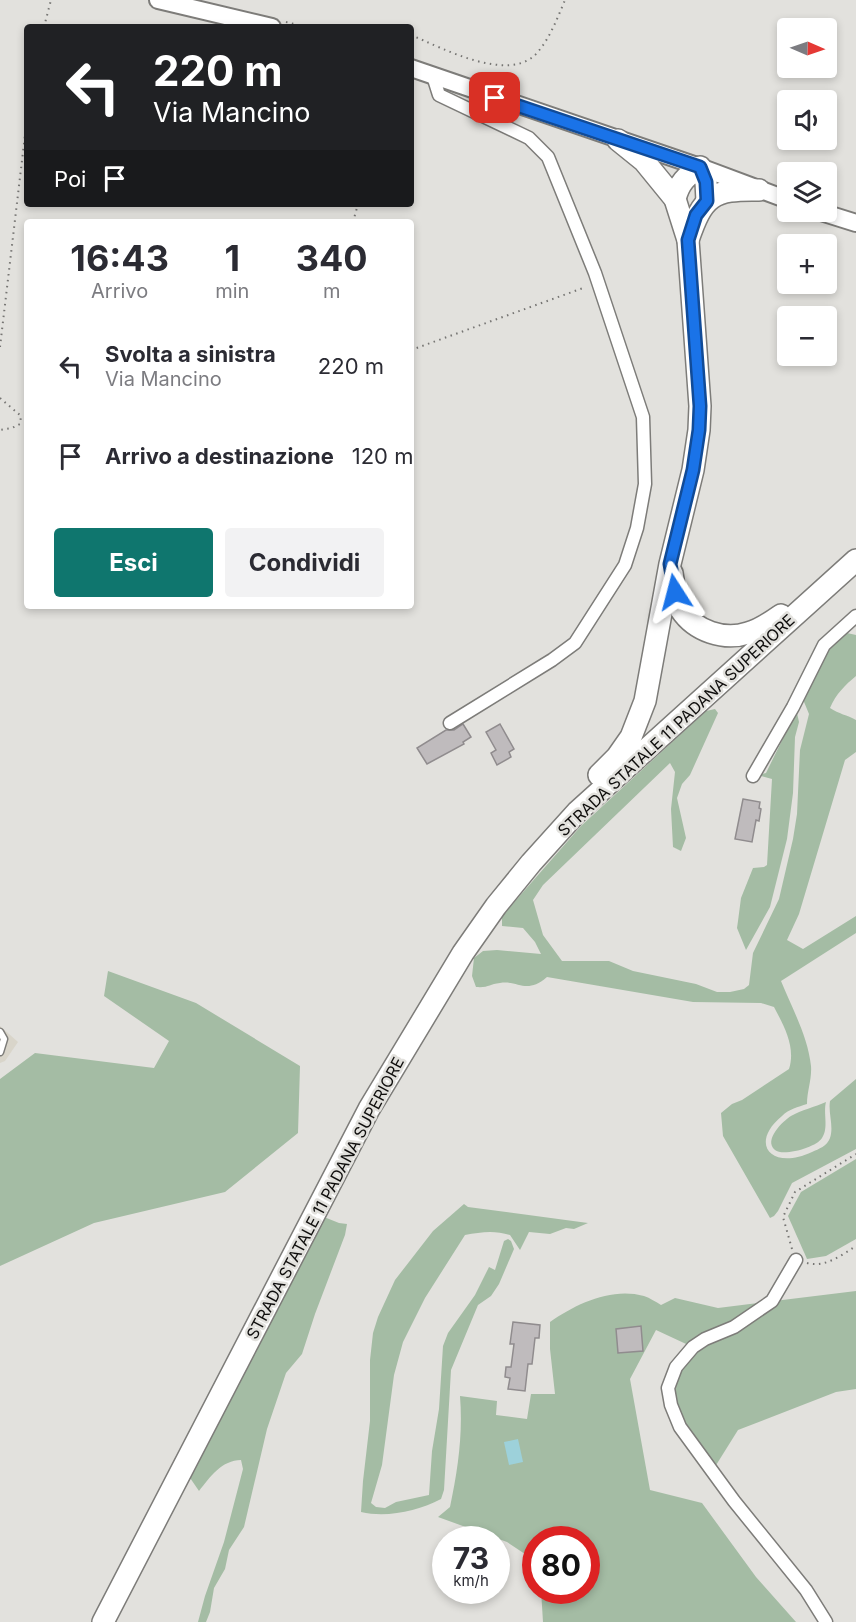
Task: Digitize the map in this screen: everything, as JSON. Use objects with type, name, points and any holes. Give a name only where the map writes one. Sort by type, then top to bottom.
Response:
[{"type":"highway","points":[[496,906],[525,855],[617,757],[631,737],[645,701],[670,564],[693,470],[699,430],[699,382],[688,240],[675,199],[644,161],[618,140]]},
{"type":"highway","points":[[675,199],[678,188],[685,177],[700,167],[706,182],[707,201]]},
{"type":"highway","points":[[688,240],[696,215],[707,201],[720,193],[734,190],[759,190]]},
{"type":"highway","name":"STRADA STATALE 11 PADANA SUPERIORE","points":[[104,1622],[369,1109],[457,962],[496,906],[531,863],[577,813],[856,560]]},
{"type":"highway","points":[[670,564],[681,609],[693,623],[709,633],[726,636],[747,634],[767,624],[831,582]]},
{"type":"main road","points":[[158,0],[259,24]]},
{"type":"main road","points":[[414,70],[700,167],[777,196]]},
{"type":"main road","points":[[837,217],[856,224]]},
{"type":"street","points":[[434,76],[439,95],[529,138],[548,158],[595,273],[643,417],[645,484],[637,528],[625,565],[574,643],[552,660],[450,723]]},
{"type":"street","points":[[753,776],[793,707],[824,645],[856,616]]},
{"type":"street","points":[[796,1260],[772,1301],[734,1327],[705,1339],[693,1347],[676,1367],[668,1388],[671,1406],[680,1427],[734,1501],[806,1590],[826,1622]]},
{"type":"lane","points":[[0,1032],[4,1039],[0,1052]]},
{"type":"path","points":[[45,24],[51,0]]},
{"type":"path","points":[[414,36],[464,59],[512,66],[535,55],[552,32],[565,0]]},
{"type":"path","points":[[0,347],[24,143]]},
{"type":"path","points":[[414,349],[585,288],[595,273]]},
{"type":"path","points":[[0,398],[21,416],[20,424],[0,430]]},
{"type":"path","points":[[856,1155],[795,1192],[783,1217],[796,1260],[815,1265],[835,1259],[856,1246]]},
{"type":"shaded area","points":[[0,1026],[18,1042],[5,1061],[0,1063]]},
{"type":"green space","points":[[847,633],[856,635],[856,676],[841,690],[830,708],[856,720],[856,752],[845,760],[799,914],[787,940],[803,949],[856,916],[856,933],[781,981],[807,1044],[811,1076],[807,1104],[791,1110],[772,1126],[766,1145],[769,1152],[786,1158],[798,1157],[822,1147],[829,1141],[831,1133],[830,1101],[856,1079],[856,1149],[792,1183],[778,1211],[770,1218],[723,1136],[721,1113],[789,1069],[790,1045],[774,1007],[761,1003],[693,1002],[547,977],[528,986],[507,983],[476,987],[472,976],[474,958],[483,951],[497,950],[541,954],[535,942],[523,928],[502,926],[502,916],[581,826],[706,711],[715,709],[718,713],[677,798],[686,838],[681,851],[673,847],[671,809],[675,772],[670,763],[543,885],[533,900],[543,935],[562,961],[609,961],[633,971],[696,984],[717,992],[744,989],[749,985],[753,953],[779,899],[793,839],[797,814],[800,750],[809,714],[802,697],[827,650]]},
{"type":"green space","points":[[797,713],[799,722],[795,737],[793,793],[787,839],[770,907],[746,950],[737,928],[741,898],[753,868],[767,865],[772,779],[757,775],[766,773]]},
{"type":"green space","points":[[108,971],[196,1003],[300,1066],[298,1133],[225,1192],[94,1223],[0,1266],[0,1079],[35,1053],[154,1068],[169,1041],[104,996]]},
{"type":"green space","points":[[826,1102],[825,1130],[819,1141],[807,1148],[792,1152],[775,1150],[771,1141],[783,1122],[795,1114]]},
{"type":"green space","points":[[856,1159],[856,1239],[826,1256],[807,1259],[788,1216],[801,1192]]},
{"type":"green space","points":[[464,1204],[468,1207],[588,1223],[574,1229],[566,1228],[550,1234],[529,1232],[520,1250],[510,1235],[488,1232],[465,1235],[425,1298],[403,1342],[394,1375],[382,1465],[371,1503],[376,1507],[385,1508],[396,1502],[429,1495],[432,1451],[439,1409],[443,1346],[448,1333],[475,1295],[489,1267],[495,1270],[504,1241],[508,1239],[514,1249],[499,1284],[491,1296],[478,1305],[451,1370],[444,1490],[441,1499],[422,1507],[392,1514],[361,1512],[370,1421],[370,1360],[373,1333],[378,1317],[395,1280],[433,1231]]},
{"type":"green space","points":[[319,1215],[347,1224],[345,1235],[302,1354],[286,1373],[267,1429],[244,1527],[229,1550],[225,1569],[214,1588],[206,1622],[198,1622],[224,1542],[243,1469],[241,1460],[222,1466],[199,1491],[186,1472]]},
{"type":"green space","points":[[856,1291],[856,1389],[836,1392],[738,1430],[713,1470],[683,1425],[675,1396],[677,1381],[685,1366],[699,1350],[656,1330],[630,1379],[650,1490],[702,1503],[756,1577],[796,1622],[543,1622],[542,1604],[600,1604],[600,1526],[522,1526],[522,1552],[510,1544],[510,1526],[463,1526],[438,1517],[450,1507],[459,1452],[460,1396],[497,1401],[496,1415],[527,1419],[531,1394],[555,1394],[550,1349],[550,1322],[582,1303],[607,1296],[632,1294],[644,1296],[661,1305],[675,1298],[718,1308]]},
{"type":"water","points":[[518,1439],[523,1462],[509,1465],[504,1442]]},
{"type":"building","points":[[463,724],[471,737],[463,742],[464,744],[427,764],[417,748],[446,730],[454,730]]},
{"type":"building","points":[[500,724],[514,749],[509,752],[511,757],[497,765],[491,753],[496,750],[486,732]]},
{"type":"building","points":[[743,799],[760,802],[759,821],[756,820],[752,842],[735,839]]},
{"type":"building","points":[[513,1322],[540,1325],[539,1338],[535,1338],[532,1364],[528,1364],[525,1391],[508,1389],[510,1378],[505,1377],[506,1367],[511,1367],[514,1344],[510,1344]]},
{"type":"building","points":[[641,1326],[643,1351],[618,1353],[616,1329]]},
{"type":"route","points":[[495,98],[700,167],[706,182],[707,201],[696,215],[688,240],[700,406],[693,470],[670,564],[675,592]]}]
